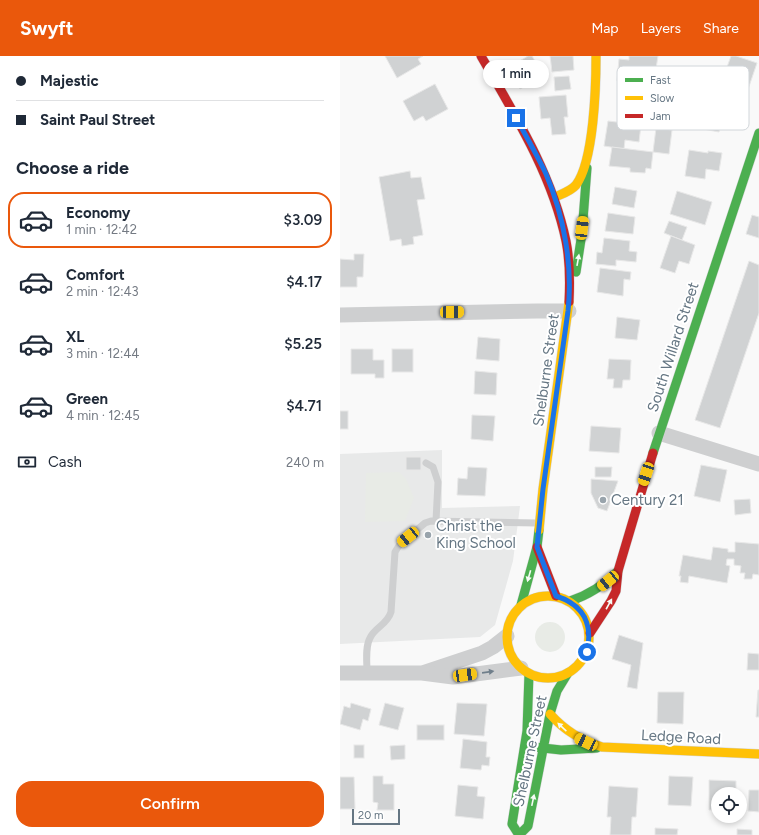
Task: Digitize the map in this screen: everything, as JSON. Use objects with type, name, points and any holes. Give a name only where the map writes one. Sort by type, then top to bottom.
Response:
[{"type":"main road","name":"Shelburne Street","points":[[480,56],[545,173],[554,197],[565,240],[568,263],[569,305],[538,523],[537,547],[521,605],[510,623],[507,636]]},
{"type":"main road","points":[[569,305],[579,257],[594,96],[596,56]]},
{"type":"main road","name":"South Willard Street","points":[[590,632],[616,591],[618,570],[659,433],[759,133]]},
{"type":"main road","points":[[554,197],[575,186],[581,176],[587,159]]},
{"type":"main road","name":"Shelburne Street","points":[[537,547],[556,596]]},
{"type":"main road","points":[[570,601],[582,598],[598,589],[618,570]]},
{"type":"main road","points":[[521,605],[538,596],[556,596],[570,601],[579,608],[584,616],[590,632]]},
{"type":"main road","name":"Shelburne Street","points":[[568,673],[557,691],[550,714],[528,826],[519,835],[512,824],[529,718],[525,671],[538,677],[549,678],[561,676],[575,669],[583,661],[587,652],[590,632]]},
{"type":"main road","points":[[507,636],[510,654],[525,671]]},
{"type":"main road","name":"Ledge Road","points":[[550,714],[559,725],[572,736],[602,747]]},
{"type":"main road","name":"Ledge Road","points":[[525,746],[544,750],[581,751],[602,747],[759,754]]},
{"type":"street","points":[[340,315],[537,311],[569,305]]},
{"type":"street","points":[[659,433],[759,464]]},
{"type":"street","points":[[422,673],[482,652],[493,647],[507,636]]},
{"type":"street","points":[[340,673],[422,673],[453,677],[525,671]]},
{"type":"lane","points":[[426,463],[432,467],[438,482],[436,521]]},
{"type":"lane","points":[[367,672],[368,643],[374,631],[389,619],[391,612],[395,552],[397,548],[425,523],[436,521],[538,523]]},
{"type":"shaded area","name":"Christ the King School","points":[[442,450],[442,508],[520,506],[513,561],[495,625],[480,637],[340,644],[340,454]]},
{"type":"shaded area","points":[[399,472],[406,479],[414,498],[405,521],[365,522],[366,473]]},
{"type":"shaded area","points":[[550,622],[561,626],[565,637],[561,648],[550,652],[539,648],[535,637],[539,626]]},
{"type":"building","points":[[385,56],[423,56],[418,59],[421,64],[397,78]]},
{"type":"building","points":[[528,56],[532,56],[544,76],[520,89],[508,68]]},
{"type":"building","points":[[550,56],[573,56],[574,70],[552,72]]},
{"type":"building","points":[[629,56],[658,56],[656,66],[618,66],[619,59],[629,60]]},
{"type":"building","points":[[731,56],[736,56],[757,63],[749,86],[749,66],[727,66]]},
{"type":"building","points":[[569,76],[571,89],[555,91],[554,77]]},
{"type":"building","points":[[435,84],[448,109],[426,121],[423,116],[414,121],[403,101]]},
{"type":"building","points":[[566,95],[568,117],[564,117],[566,134],[552,135],[550,118],[541,119],[539,97]]},
{"type":"building","points":[[608,121],[617,122],[617,130],[640,130],[639,142],[625,140],[624,149],[604,146]]},
{"type":"building","points":[[656,130],[672,130],[669,154],[653,152]]},
{"type":"building","points":[[708,130],[719,130],[719,132]]},
{"type":"building","points":[[612,147],[653,152],[651,169],[646,168],[645,173],[630,172],[630,168],[609,166]]},
{"type":"building","points":[[689,150],[708,153],[708,151],[722,153],[719,171],[706,169],[705,179],[685,176]]},
{"type":"building","points":[[410,171],[411,178],[421,177],[425,199],[417,200],[423,235],[413,237],[414,244],[402,246],[401,239],[390,241],[379,177]]},
{"type":"building","points":[[615,187],[637,191],[634,208],[612,204]]},
{"type":"building","points":[[677,191],[712,202],[705,225],[670,214]]},
{"type":"building","points":[[608,213],[635,217],[633,234],[605,231]]},
{"type":"building","points":[[752,215],[759,217],[759,238],[746,234]]},
{"type":"building","points":[[669,221],[687,227],[682,240],[664,233]]},
{"type":"building","points":[[671,236],[695,245],[689,264],[679,261],[675,273],[660,268]]},
{"type":"building","points":[[604,238],[630,241],[629,251],[637,252],[636,262],[616,260],[616,266],[596,264],[597,252],[602,253]]},
{"type":"building","points":[[354,254],[364,254],[363,277],[357,277],[357,287],[340,287],[340,259],[354,260]]},
{"type":"building","points":[[749,261],[759,265],[759,313],[720,428],[695,420]]},
{"type":"building","points":[[600,268],[631,272],[630,280],[624,279],[623,296],[597,292]]},
{"type":"building","points":[[617,317],[640,320],[637,340],[615,338]]},
{"type":"building","points":[[478,337],[500,339],[499,361],[476,359]]},
{"type":"building","points":[[351,349],[373,349],[373,360],[384,360],[384,378],[375,378],[375,374],[351,374]]},
{"type":"building","points":[[392,349],[413,349],[413,372],[392,372]]},
{"type":"building","points":[[609,359],[631,360],[630,380],[623,380],[622,388],[613,388],[614,379],[607,379]]},
{"type":"building","points":[[475,371],[497,373],[496,395],[474,394]]},
{"type":"building","points":[[340,411],[348,411],[348,429],[340,429]]},
{"type":"building","points":[[472,415],[495,416],[493,441],[471,439]]},
{"type":"building","points":[[591,426],[621,428],[619,453],[589,451]]},
{"type":"building","points":[[406,457],[421,457],[421,470],[406,470]]},
{"type":"building","points":[[701,465],[727,470],[720,502],[694,496]]},
{"type":"building","points":[[468,467],[487,468],[485,496],[457,495],[458,478],[467,479]]},
{"type":"building","points":[[595,467],[612,467],[611,477],[595,477]]},
{"type":"building","name":"Century 21","points":[[591,479],[618,481],[607,511],[598,508],[591,493]]},
{"type":"building","points":[[750,499],[751,513],[735,515],[734,500]]},
{"type":"building","points":[[735,542],[759,544],[759,575],[753,574],[752,579],[744,579],[745,573],[740,573],[741,566],[734,565],[734,559],[727,559],[726,565],[730,566],[727,583],[689,576],[688,583],[680,582],[681,576],[679,576],[683,555],[711,560],[713,547],[728,549],[728,552],[735,552]]},
{"type":"building","points":[[619,635],[643,643],[637,689],[627,687],[631,665],[612,659]]},
{"type":"building","points":[[748,653],[759,654],[759,670],[747,670]]},
{"type":"building","points":[[758,690],[759,717],[756,717]]},
{"type":"building","points":[[658,692],[684,692],[683,724],[657,723]]},
{"type":"building","points":[[351,703],[371,709],[368,721],[363,719],[360,730],[340,724],[344,706],[350,708]]},
{"type":"building","points":[[385,703],[404,708],[398,730],[379,725]]},
{"type":"building","points":[[457,703],[487,704],[484,736],[454,734]]},
{"type":"building","points":[[417,725],[444,725],[444,740],[417,740]]},
{"type":"building","points":[[463,739],[487,742],[486,757],[490,757],[489,766],[482,765],[481,770],[460,768]]},
{"type":"building","points":[[354,745],[364,745],[364,758],[354,758]]},
{"type":"building","points":[[405,745],[405,759],[391,760],[390,746]]},
{"type":"building","points":[[373,776],[383,776],[383,784],[394,784],[394,810],[377,810],[378,803],[373,802]]},
{"type":"building","points":[[669,776],[693,777],[691,806],[668,805]]},
{"type":"building","points":[[340,777],[354,777],[355,809],[340,809]]},
{"type":"building","points":[[709,780],[736,781],[736,787],[711,787],[711,810],[709,810]]},
{"type":"building","points":[[458,785],[478,787],[477,796],[485,797],[483,819],[455,816]]},
{"type":"building","points":[[609,786],[638,788],[636,817],[632,817],[631,835],[610,835],[611,817],[607,817]]},
{"type":"building","points":[[749,790],[759,790],[759,812],[748,811]]},
{"type":"building","points":[[655,828],[678,829],[677,835],[655,835]]},
{"type":"building","points":[[737,829],[752,830],[752,835],[737,835]]},
{"type":"traffic: fast","points":[[653,453],[759,133]]},
{"type":"traffic: fast","points":[[576,272],[582,233],[587,168]]},
{"type":"traffic: fast","points":[[521,605],[537,547],[539,530]]},
{"type":"traffic: fast","points":[[570,601],[584,596],[596,589],[618,571]]},
{"type":"traffic: fast","points":[[519,835],[528,826],[550,714],[557,691],[568,673]]},
{"type":"traffic: fast","points":[[519,835],[512,824],[527,731],[529,674]]},
{"type":"traffic: fast","points":[[525,746],[561,750],[597,748]]},
{"type":"traffic: slow","points":[[555,197],[569,191],[576,185],[582,174],[587,159],[593,123],[596,56]]},
{"type":"traffic: slow","points":[[539,530],[543,489],[569,302]]},
{"type":"traffic: slow","points":[[540,596],[556,596],[571,603],[582,614],[589,629],[589,637],[589,645],[586,653],[577,666],[564,675],[556,678],[540,678],[525,671],[514,660],[507,645],[507,629],[514,614],[525,603],[540,596]]},
{"type":"traffic: slow","points":[[550,714],[574,734],[602,747],[759,754]]},
{"type":"traffic: jam","points":[[481,56],[507,100],[531,146],[552,192],[566,241],[570,287],[569,302]]},
{"type":"traffic: jam","points":[[590,633],[616,591],[618,571],[653,453]]},
{"type":"traffic: jam","points":[[537,547],[556,596]]},
{"type":"place","name":"Century 21","points":[[603,500]]},
{"type":"place","name":"Christ the King School","points":[[428,535]]},
{"type":"route","points":[[516,118],[545,173],[554,197],[564,232],[570,298],[538,523],[537,547],[556,596],[570,601],[579,608],[588,624],[590,641],[587,652]]}]
